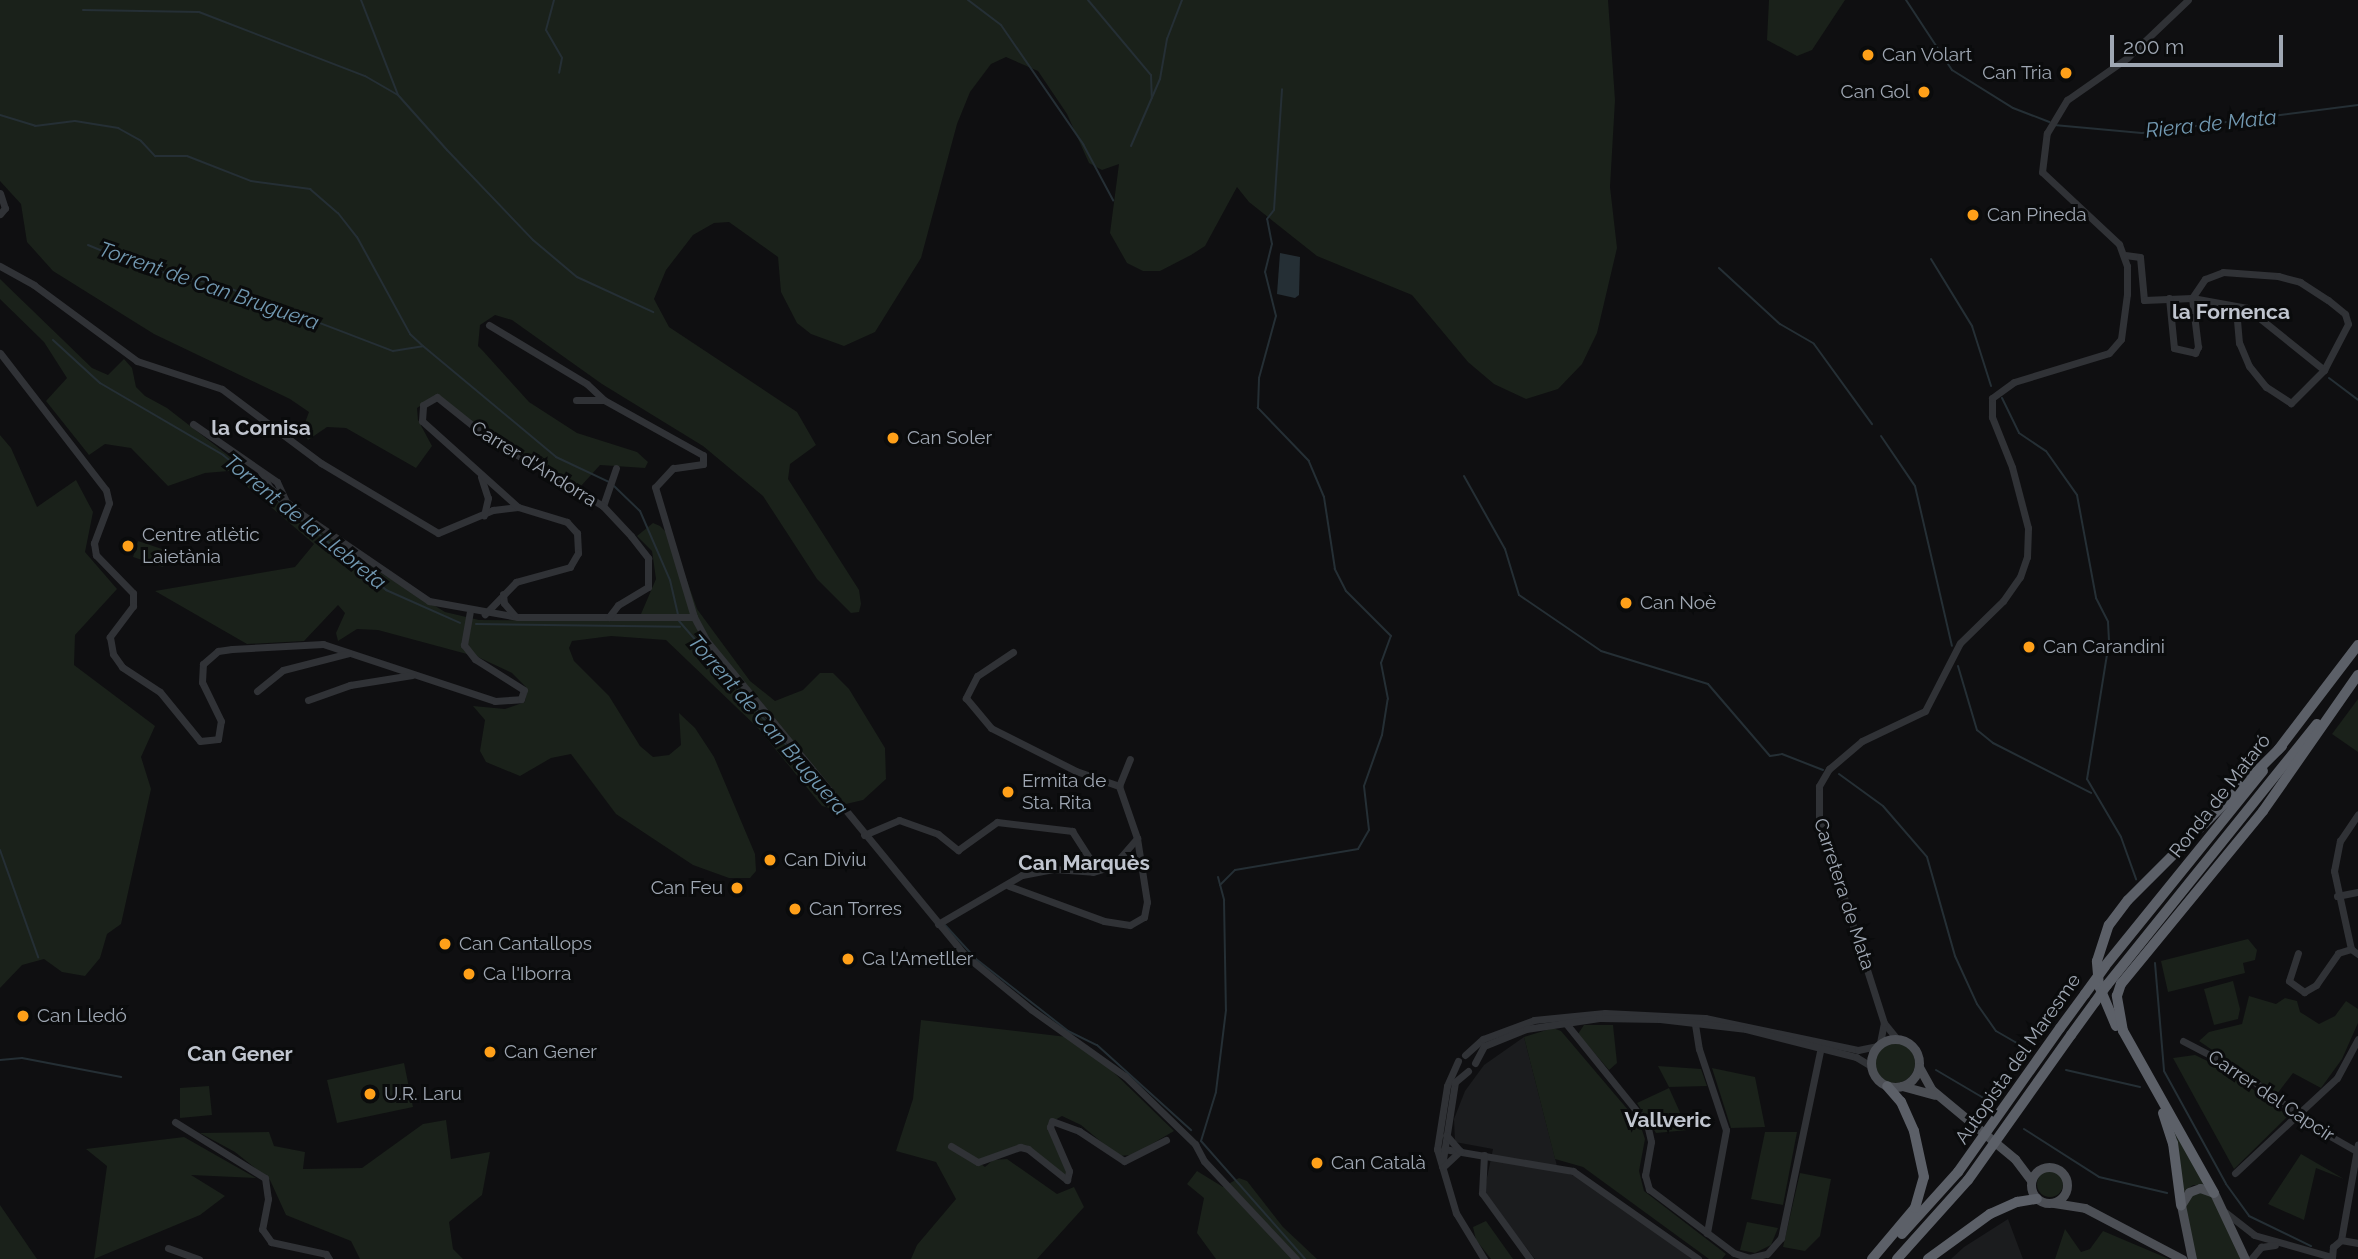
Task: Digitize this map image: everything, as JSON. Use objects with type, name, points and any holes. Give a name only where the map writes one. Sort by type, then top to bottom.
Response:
[{"type":"highway","name":"Ronda de Mataró","points":[[2105,966],[2282,746],[2358,645]]},
{"type":"highway","name":"Ronda de Mataró","points":[[2107,985],[2256,803],[2358,668]]},
{"type":"highway","points":[[2214,1194],[2123,1031],[2117,996],[2122,984],[2263,811],[2358,675]]},
{"type":"highway","points":[[2181,1205],[2166,1119],[2102,993],[2100,946],[2129,900],[2282,746]]},
{"type":"highway","name":"Autopista del Maresme","points":[[1875,1259],[1958,1172],[2105,966]]},
{"type":"highway","name":"Autopista del Maresme","points":[[1897,1259],[1968,1180],[2107,985]]},
{"type":"highway","points":[[1875,1259],[1914,1208],[1924,1177],[1914,1130],[1901,1102],[1887,1086]]},
{"type":"highway","points":[[1928,1259],[1990,1214],[2017,1202],[2037,1199]]},
{"type":"main road","points":[[1940,1097],[1902,1086],[1887,1086],[1871,1066],[1879,1045],[1897,1039],[1914,1048],[1919,1067],[1940,1097],[2015,1159],[2031,1180],[2037,1199],[2085,1208],[2154,1241],[2182,1259]]},
{"type":"main road","points":[[1902,1086],[1912,1080],[1919,1067]]},
{"type":"main road","points":[[2015,1159],[2062,1171],[2068,1188],[2085,1208]]},
{"type":"main road","points":[[2031,1180],[2043,1167]]},
{"type":"main road","points":[[2054,1203],[2068,1188]]},
{"type":"main road","points":[[2192,1259],[2181,1205],[2196,1189],[2214,1194],[2225,1212],[2245,1259]]},
{"type":"main road","points":[[2154,1241],[2173,1244],[2183,1225]]},
{"type":"street","points":[[2188,0],[2159,32],[2067,100],[2054,116],[2047,133],[2042,172],[2119,244],[2125,255],[2140,257],[2144,300],[2192,299],[2254,311],[2324,370]]},
{"type":"street","points":[[0,193],[5,208],[0,214]]},
{"type":"street","name":"Carretera de Mata","points":[[1884,1023],[1819,820],[1819,786],[1829,769],[1862,741],[1925,711],[1960,643],[2015,586],[2027,557],[2028,528],[1990,412],[1992,398],[2008,384],[2095,359],[2115,348],[2124,323],[2125,255]]},
{"type":"street","points":[[0,266],[34,285],[137,362],[222,388],[321,463],[438,533],[518,507],[567,522],[577,533],[578,553],[570,567],[516,582],[485,614]]},
{"type":"street","points":[[2169,299],[2174,348],[2195,353],[2199,347],[2192,299],[2205,279],[2223,272],[2260,273],[2301,282],[2348,320],[2324,370],[2296,401],[2286,402],[2254,374],[2244,355],[2236,307]]},
{"type":"street","points":[[489,325],[587,384],[604,400],[702,455],[703,464],[695,468],[673,468],[662,485],[655,487],[694,617],[706,640],[938,924],[998,985],[1102,1056],[1181,1133],[1296,1259]]},
{"type":"street","points":[[0,353],[106,490],[109,503],[94,543],[96,555],[134,593],[133,606],[110,637],[113,654],[121,667],[160,692],[200,741],[218,739],[221,721],[202,682],[202,664],[218,651],[323,644],[495,701],[521,699],[524,690],[475,659],[464,645],[470,612]]},
{"type":"street","name":"Carrer d'Andorra","points":[[518,507],[422,421],[423,405],[437,397],[487,436],[603,506],[648,558],[649,587],[618,605],[609,617]]},
{"type":"street","points":[[576,400],[604,400]]},
{"type":"street","points":[[193,424],[278,482],[285,500],[429,601],[470,612],[518,617],[694,617]]},
{"type":"street","points":[[603,506],[616,468]]},
{"type":"street","name":"Carrer d'Andorra","points":[[480,474],[488,498],[484,516]]},
{"type":"street","points":[[503,593],[504,603],[518,617]]},
{"type":"street","points":[[1013,652],[977,676],[966,698],[991,728],[1076,771],[1119,786]]},
{"type":"street","points":[[257,691],[283,670],[350,653]]},
{"type":"street","points":[[308,700],[351,685],[413,675]]},
{"type":"street","points":[[1009,886],[1104,921],[1130,925],[1144,917],[1147,902],[1137,838],[1119,786],[1130,759]]},
{"type":"street","points":[[2298,953],[2289,981],[2304,992],[2316,985],[2335,956],[2355,952],[2337,896],[2337,853],[2358,814]]},
{"type":"street","points":[[864,835],[899,820],[938,834],[958,850],[998,822],[1072,831],[1097,870]]},
{"type":"street","points":[[938,924],[1037,871],[1097,870],[1113,866],[1137,838]]},
{"type":"street","points":[[2337,896],[2358,892]]},
{"type":"street","points":[[1484,1259],[1456,1213],[1439,1159],[1449,1080],[1458,1061],[1483,1039],[1551,1016],[1693,1020],[1766,1028],[1858,1050],[1879,1045],[1884,1023]]},
{"type":"street","points":[[1693,1020],[1726,1130],[1707,1233]]},
{"type":"street","points":[[1442,1170],[1443,1133],[1455,1083],[1468,1072],[1484,1046],[1538,1024],[1564,1021],[1693,1020],[1821,1047],[1871,1066]]},
{"type":"street","points":[[1564,1021],[1647,1124],[1651,1142],[1645,1175],[1650,1189],[1707,1233],[1749,1258],[1768,1254],[1778,1246],[1821,1047]]},
{"type":"street","points":[[1884,1023],[1897,1039]]},
{"type":"street","points":[[2235,1174],[2337,1078],[2358,1039]]},
{"type":"street","name":"Carrer del Capcir","points":[[2183,1041],[2237,1069],[2298,1115],[2357,1149]]},
{"type":"street","points":[[1465,1055],[1475,1063]]},
{"type":"street","points":[[1458,1061],[1461,1069],[1468,1072]]},
{"type":"street","points":[[951,1146],[978,1162],[1020,1147],[1028,1149],[1068,1180],[1069,1171],[1050,1127],[1052,1121],[1069,1125],[1124,1161],[1166,1140]]},
{"type":"street","points":[[175,1122],[265,1178],[268,1199],[262,1229],[271,1242],[326,1254],[329,1259]]},
{"type":"street","points":[[1443,1133],[1460,1151]]},
{"type":"street","points":[[1444,1149],[1581,1175],[1698,1259]]},
{"type":"street","points":[[1439,1159],[1444,1149]]},
{"type":"street","points":[[2225,1212],[2254,1235],[2332,1258],[2341,1240],[2357,1149]]},
{"type":"street","points":[[1442,1170],[1460,1151]]},
{"type":"street","points":[[1485,1155],[1482,1193],[1530,1259]]},
{"type":"street","points":[[2341,1240],[2358,1242]]},
{"type":"street","points":[[2250,1259],[2265,1245],[2286,1245]]},
{"type":"street","points":[[168,1248],[199,1259]]},
{"type":"shaded area","points":[[0,0],[1608,0],[1615,100],[1610,187],[1617,248],[1597,333],[1582,364],[1558,389],[1526,399],[1494,384],[1468,362],[1412,295],[1317,256],[1249,202],[1237,187],[1205,246],[1160,271],[1143,271],[1127,263],[1110,233],[1119,164],[1102,170],[1089,163],[1067,114],[1038,71],[1006,57],[991,64],[970,92],[957,124],[921,258],[875,332],[844,346],[811,334],[797,323],[781,292],[778,257],[729,222],[714,223],[693,235],[666,270],[654,299],[669,327],[797,412],[816,445],[790,464],[788,479],[859,590],[859,612],[851,613],[817,579],[763,496],[703,446],[602,384],[512,320],[495,315],[480,325],[478,346],[529,402],[577,433],[637,452],[648,462],[645,468],[600,465],[581,486],[473,425],[435,396],[417,408],[418,420],[432,446],[416,468],[346,428],[327,427],[308,440],[302,431],[309,412],[290,399],[154,334],[53,271],[27,242],[21,204],[0,181]]},
{"type":"shaded area","points":[[1769,0],[1845,0],[1812,50],[1797,56],[1767,40]]},
{"type":"shaded area","points":[[1280,253],[1300,257],[1299,295],[1295,298],[1277,294]]},
{"type":"shaded area","points":[[0,279],[92,368],[108,375],[124,359],[132,368],[136,387],[145,396],[167,408],[376,570],[445,612],[479,620],[638,621],[656,579],[652,551],[637,536],[653,523],[660,526],[672,538],[697,609],[750,681],[775,701],[803,690],[820,673],[833,673],[849,689],[885,748],[886,779],[863,800],[829,808],[822,806],[758,728],[666,640],[611,636],[572,641],[569,648],[574,661],[609,696],[640,746],[653,757],[669,755],[681,745],[679,713],[695,728],[714,757],[755,854],[756,871],[750,878],[729,878],[693,865],[616,814],[571,754],[551,758],[520,776],[486,762],[480,751],[485,720],[473,706],[505,709],[525,702],[526,687],[512,673],[478,657],[378,630],[357,629],[338,641],[336,633],[345,613],[338,605],[304,641],[247,644],[155,591],[295,567],[314,544],[229,471],[205,473],[168,486],[131,448],[105,444],[89,455],[46,401],[67,378],[44,342],[0,299]]},
{"type":"shaded area","points":[[0,435],[11,448],[37,507],[76,480],[93,512],[85,552],[117,589],[75,635],[74,665],[155,726],[141,757],[151,789],[121,924],[107,934],[100,958],[85,976],[62,972],[44,959],[22,965],[0,988]]},
{"type":"shaded area","points":[[138,541],[168,551],[163,567],[133,557]]},
{"type":"shaded area","points":[[2358,699],[2358,752],[2332,734]]},
{"type":"shaded area","points":[[2248,939],[2257,950],[2255,960],[2243,963],[2245,973],[2168,992],[2161,961]]},
{"type":"shaded area","points":[[2233,981],[2240,1009],[2238,1019],[2214,1025],[2204,989]]},
{"type":"shaded area","points":[[2249,996],[2276,1004],[2285,998],[2297,1001],[2300,1012],[2319,1024],[2335,1016],[2346,1001],[2358,1009],[2358,1023],[2342,1059],[2321,1088],[2293,1073],[2277,1094],[2199,1041],[2209,1032],[2242,1024]]},
{"type":"shaded area","points":[[921,1020],[1067,1037],[1102,1061],[1174,1131],[1133,1155],[1118,1156],[1081,1125],[1062,1116],[1048,1124],[1070,1176],[1067,1180],[1019,1146],[978,1162],[985,1167],[993,1160],[1007,1159],[1057,1194],[1074,1187],[1084,1207],[1037,1259],[911,1259],[917,1245],[956,1199],[936,1162],[896,1151],[913,1099]]},
{"type":"shaded area","points":[[1584,1025],[1613,1025],[1617,1063],[1609,1070],[1578,1034]]},
{"type":"shaded area","points":[[1553,1028],[1561,1031],[1640,1124],[1645,1139],[1639,1171],[1644,1191],[1726,1254],[1722,1259],[1709,1259],[1583,1167],[1555,1159],[1524,1037]]},
{"type":"shaded area","points":[[1524,1037],[1558,1170],[1583,1179],[1692,1259],[1535,1259],[1487,1197],[1485,1187],[1493,1149],[1455,1142],[1454,1119],[1465,1091],[1484,1065]]},
{"type":"shaded area","points":[[1895,1043],[1909,1049],[1915,1063],[1909,1077],[1895,1083],[1881,1077],[1875,1063],[1881,1049]]},
{"type":"shaded area","points":[[2195,1055],[2230,1072],[2288,1116],[2234,1169],[2173,1058]]},
{"type":"shaded area","name":"U.R. Laru","points":[[404,1063],[413,1107],[337,1123],[327,1080]]},
{"type":"shaded area","points":[[1658,1066],[1701,1069],[1707,1086],[1669,1087]]},
{"type":"shaded area","points":[[1712,1068],[1755,1077],[1765,1127],[1731,1128]]},
{"type":"shaded area","points":[[209,1086],[212,1115],[180,1118],[180,1088]]},
{"type":"shaded area","points":[[1669,1088],[1688,1130],[1656,1133],[1637,1103]]},
{"type":"shaded area","points":[[446,1120],[451,1159],[490,1152],[482,1195],[449,1222],[453,1249],[463,1259],[360,1259],[351,1241],[286,1215],[270,1180],[235,1152],[200,1133],[269,1132],[274,1146],[305,1152],[303,1169],[362,1168],[423,1124]]},
{"type":"shaded area","points":[[2171,1123],[2206,1185],[2193,1185],[2183,1193]]},
{"type":"shaded area","points":[[1765,1132],[1797,1132],[1783,1205],[1751,1199]]},
{"type":"shaded area","points":[[184,1137],[256,1178],[191,1175],[225,1196],[200,1215],[94,1259],[107,1166],[86,1149]]},
{"type":"shaded area","points":[[2301,1154],[2344,1179],[2316,1168],[2304,1220],[2268,1204]]},
{"type":"shaded area","points":[[1197,1171],[1223,1187],[1239,1178],[1247,1181],[1283,1227],[1317,1259],[1216,1259],[1197,1233],[1204,1198],[1187,1184]]},
{"type":"shaded area","points":[[2050,1171],[2059,1175],[2063,1184],[2059,1193],[2050,1197],[2041,1193],[2037,1184],[2041,1175]]},
{"type":"shaded area","points":[[1800,1173],[1831,1179],[1820,1236],[1805,1251],[1783,1247]]},
{"type":"shaded area","points":[[2196,1191],[2212,1196],[2242,1259],[2195,1259],[2184,1217],[2186,1199]]},
{"type":"shaded area","points":[[0,1205],[37,1259],[0,1259]]},
{"type":"shaded area","points":[[2008,1219],[2023,1259],[1951,1259],[1964,1247]]},
{"type":"shaded area","points":[[1486,1221],[1513,1259],[1491,1259],[1476,1240],[1473,1227]]},
{"type":"shaded area","points":[[1747,1222],[1778,1228],[1771,1245],[1755,1253],[1740,1250]]},
{"type":"shaded area","points":[[2065,1229],[2081,1252],[2090,1249],[2103,1231],[2169,1259],[2055,1259]]},
{"type":"waterway","points":[[361,0],[398,95],[447,150],[533,240],[577,277],[653,312]]},
{"type":"waterway","points":[[554,0],[546,30],[562,58],[559,73]]},
{"type":"waterway","points":[[968,0],[1001,25],[1083,144],[1113,200]]},
{"type":"waterway","points":[[1088,0],[1151,75],[1152,98]]},
{"type":"waterway","points":[[1131,146],[1160,79],[1167,39],[1182,0]]},
{"type":"waterway","name":"Riera de Mata","points":[[1906,0],[1952,70],[2013,108],[2049,122]]},
{"type":"waterway","points":[[83,10],[199,12],[365,76],[398,95]]},
{"type":"waterway","points":[[1220,885],[1235,870],[1358,849],[1369,830],[1364,786],[1382,735],[1388,699],[1381,663],[1391,636],[1346,591],[1335,569],[1324,497],[1309,461],[1258,408],[1259,378],[1276,316],[1265,272],[1272,244],[1267,219],[1274,210],[1282,89]]},
{"type":"waterway","name":"Riera de Mata","points":[[2054,125],[2142,133],[2358,105]]},
{"type":"waterway","points":[[0,115],[35,126],[75,121],[118,128],[141,141],[155,156],[187,156],[251,181],[310,189],[338,213],[357,237],[410,334],[423,346]]},
{"type":"waterway","name":"Torrent de Can Bruguera","points":[[88,245],[141,267],[226,287],[393,351],[423,346],[556,457],[609,482]]},
{"type":"waterway","points":[[1931,259],[1972,326],[1991,386]]},
{"type":"waterway","points":[[1719,268],[1780,324],[1814,344],[1872,424]]},
{"type":"waterway","name":"Torrent de la Llebreta","points":[[53,340],[100,383],[223,455],[386,590],[460,623]]},
{"type":"waterway","points":[[2329,378],[2358,400]]},
{"type":"waterway","points":[[2002,398],[2019,433],[2046,451],[2077,495],[2096,598],[2108,622],[2109,642],[2087,779],[2121,837],[2136,879]]},
{"type":"waterway","points":[[1881,436],[1915,486],[1952,646]]},
{"type":"waterway","points":[[1464,476],[1505,549],[1519,595],[1601,651],[1708,684],[1770,756],[1782,754],[1823,770]]},
{"type":"waterway","name":"Torrent de Can Bruguera","points":[[614,486],[640,511],[670,580],[678,616]]},
{"type":"waterway","name":"Torrent de Can Bruguera","points":[[679,621],[814,777]]},
{"type":"waterway","name":"Torrent de la Llebreta","points":[[476,624],[680,627]]},
{"type":"waterway","points":[[1958,666],[1977,730],[1993,743],[2091,793]]},
{"type":"waterway","points":[[1839,774],[1883,806],[1927,857],[1955,956],[1977,1004],[1996,1031],[2030,1051]]},
{"type":"waterway","points":[[0,850],[38,957]]},
{"type":"waterway","points":[[1218,877],[1224,900],[1226,1010],[1216,1092],[1201,1141],[1305,1259]]},
{"type":"waterway","name":"Torrent de Can Bruguera","points":[[945,925],[976,959],[1068,1031],[1097,1045],[1191,1130]]},
{"type":"waterway","points":[[2155,963],[2164,1071],[2226,1184],[2249,1216],[2311,1246]]},
{"type":"waterway","points":[[0,1060],[22,1058],[121,1077]]},
{"type":"waterway","points":[[1936,1070],[1992,1103]]},
{"type":"waterway","points":[[2066,1070],[2140,1087]]},
{"type":"waterway","points":[[2024,1129],[2099,1177],[2167,1193]]},
{"type":"place","name":"Can Volart","points":[[1868,55]]},
{"type":"place","name":"Can Tria","points":[[2066,73]]},
{"type":"place","name":"Can Gol","points":[[1924,92]]},
{"type":"place","name":"Can Pineda","points":[[1973,215]]},
{"type":"place","name":"Can Soler","points":[[893,438]]},
{"type":"place","name":"Centre atlètic Laietània","points":[[128,546]]},
{"type":"place","name":"Can Noè","points":[[1626,603]]},
{"type":"place","name":"Can Carandini","points":[[2029,647]]},
{"type":"place","name":"Ermita de Sta. Rita","points":[[1008,792]]},
{"type":"place","name":"Can Diviu","points":[[770,860]]},
{"type":"place","name":"Can Feu","points":[[737,888]]},
{"type":"place","name":"Can Torres","points":[[795,909]]},
{"type":"place","name":"Can Cantallops","points":[[445,944]]},
{"type":"place","name":"Ca l'Ametller","points":[[848,959]]},
{"type":"place","name":"Ca l'Iborra","points":[[469,974]]},
{"type":"place","name":"Can Lledó","points":[[23,1016]]},
{"type":"place","name":"Can Gener","points":[[490,1052]]},
{"type":"place","name":"U.R. Laru","points":[[370,1094]]},
{"type":"place","name":"Can Català","points":[[1317,1163]]},
{"type":"district","name":"la Fornenca","points":[[2231,312]]},
{"type":"district","name":"la Cornisa","points":[[261,428]]},
{"type":"district","name":"Can Marquès","points":[[1084,863]]},
{"type":"district","name":"Can Gener","points":[[240,1054]]},
{"type":"district","name":"Vallveric","points":[[1668,1120]]}]
